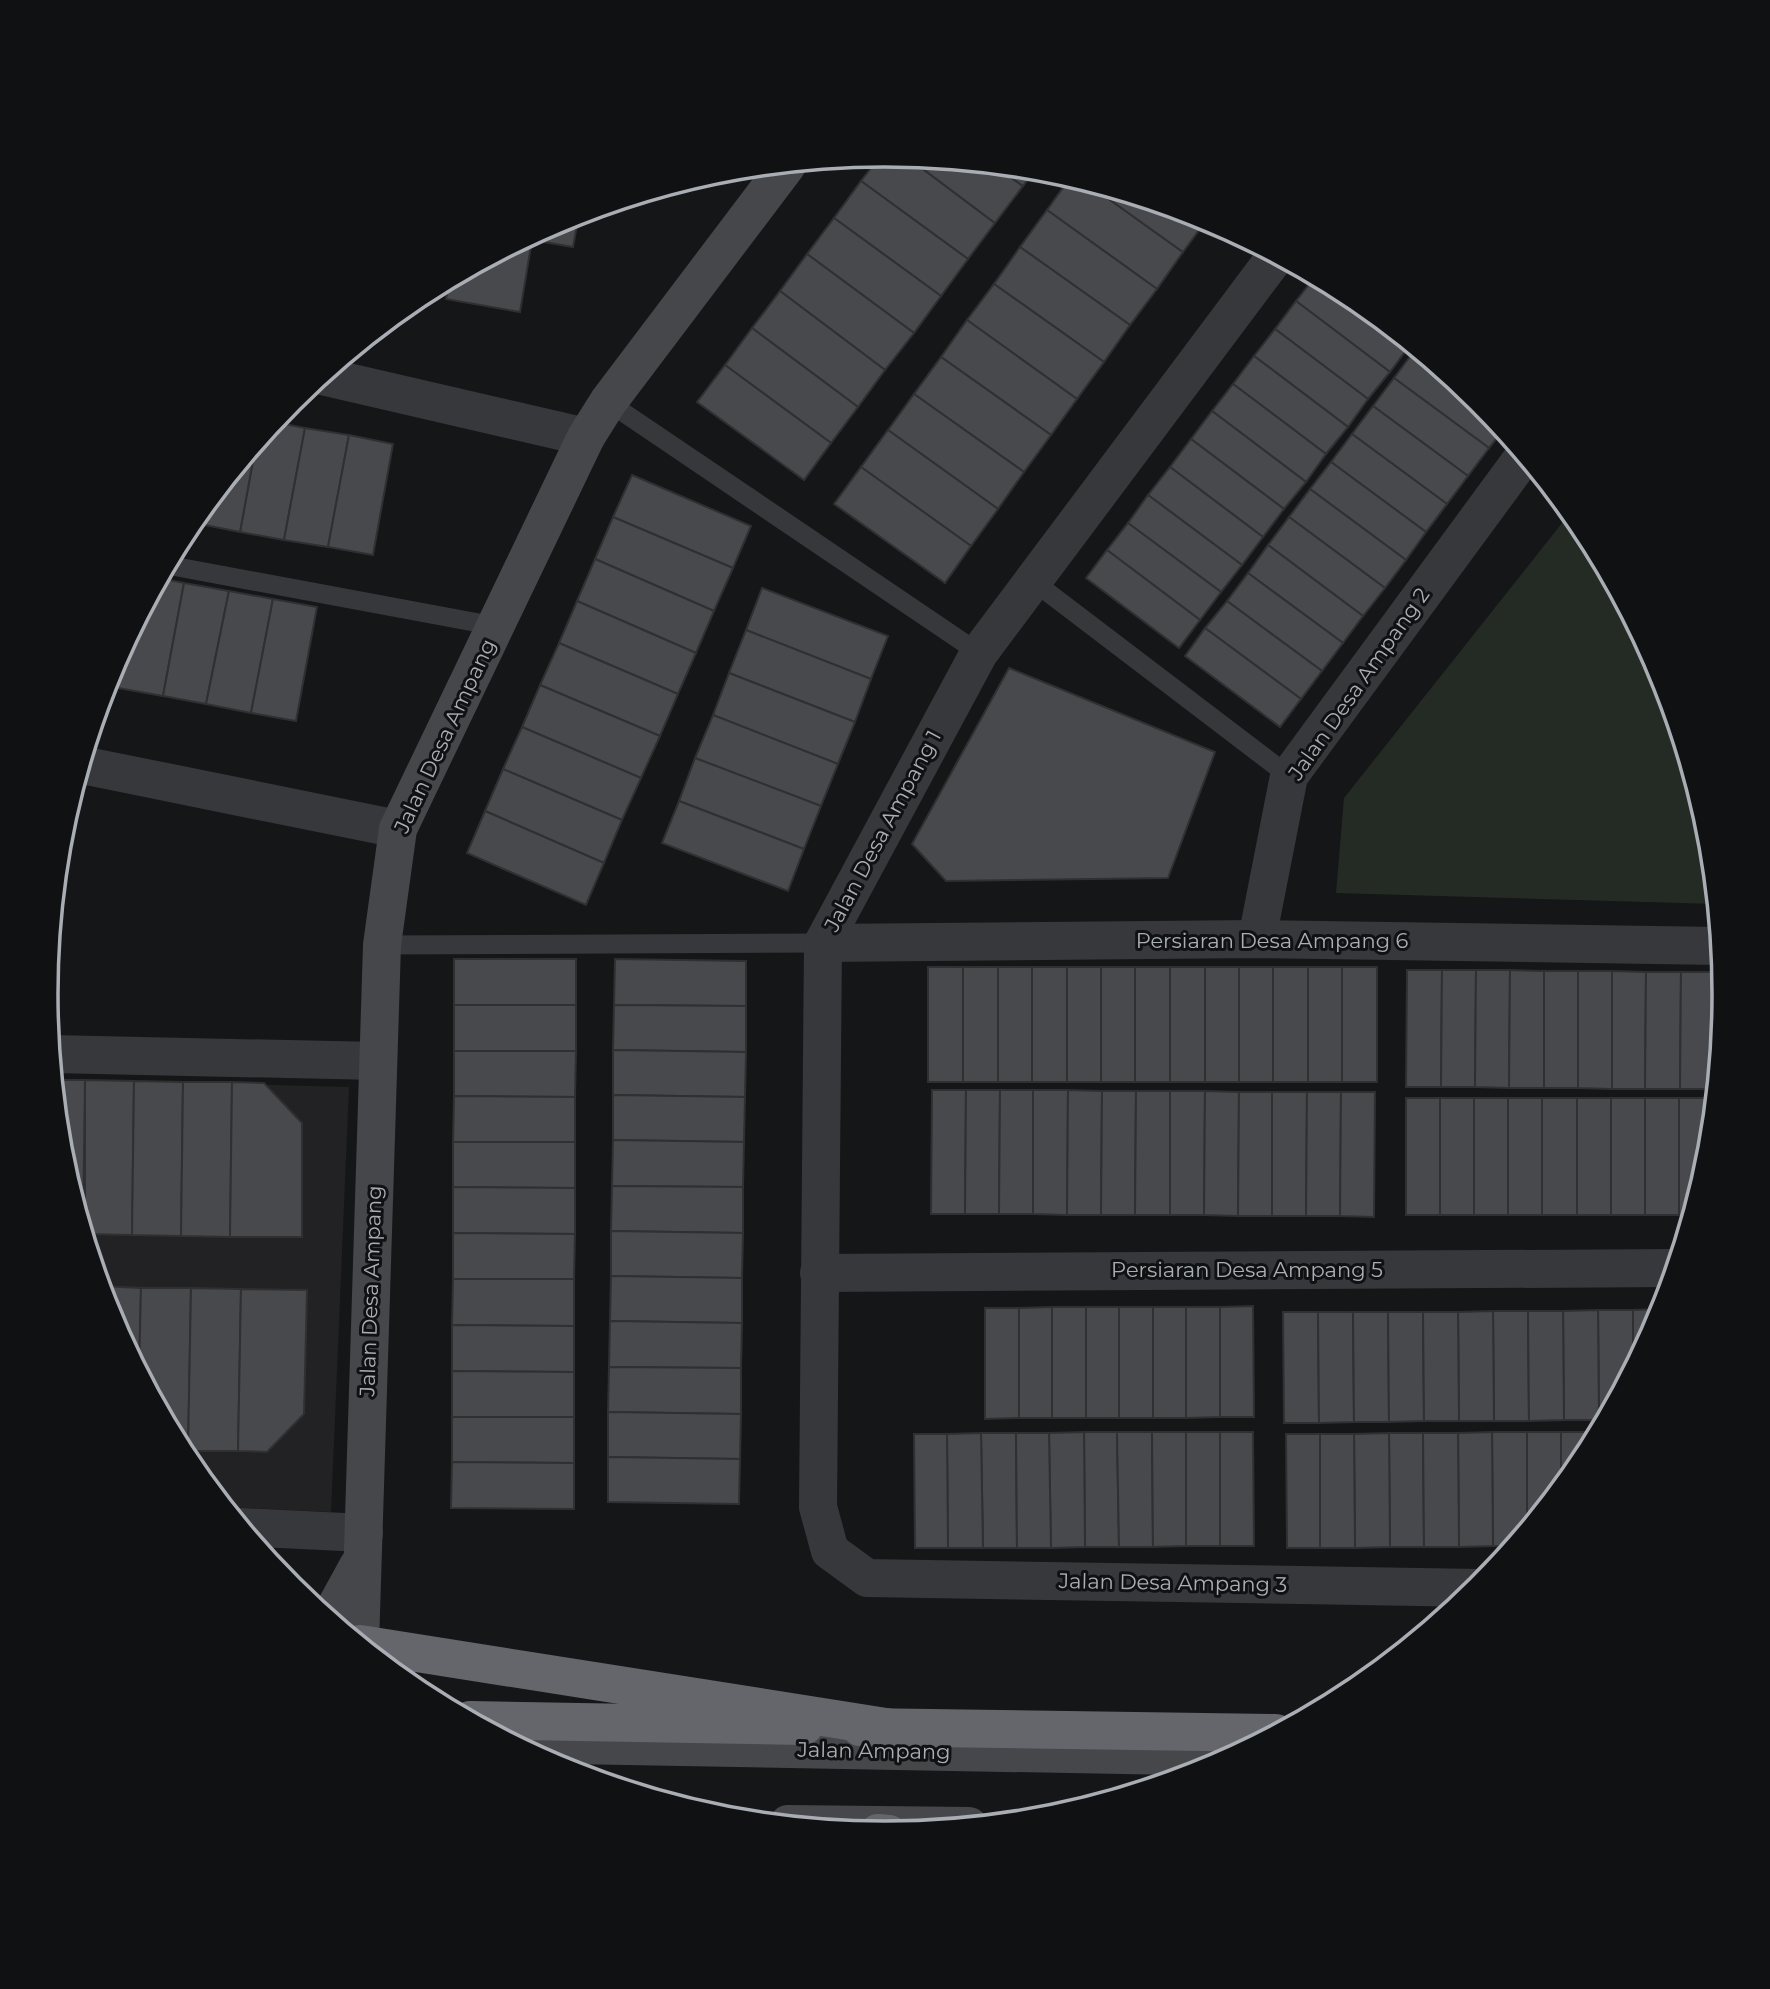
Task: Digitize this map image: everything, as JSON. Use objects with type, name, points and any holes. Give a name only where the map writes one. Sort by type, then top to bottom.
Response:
[{"type":"highway","points":[[377,1648],[892,1728]]},
{"type":"highway","points":[[489,1720],[1259,1732]]},
{"type":"street","name":"Jalan Desa Ampang","points":[[360,1633],[382,945],[398,829],[586,437],[608,402],[780,174]]},
{"type":"street","name":"Jalan Desa Ampang 1","points":[[867,1578],[830,1551],[818,1507],[823,943],[979,653],[1271,263]]},
{"type":"street","points":[[334,379],[586,437]]},
{"type":"street","name":"Jalan Desa Ampang 2","points":[[1257,939],[1289,776],[1519,463]]},
{"type":"street","points":[[90,767],[398,829]]},
{"type":"street","name":"Persiaran Desa Ampang 6","points":[[823,943],[1257,939],[1710,946]]},
{"type":"street","points":[[60,1054],[379,1061]]},
{"type":"street","name":"Persiaran Desa Ampang 5","points":[[819,1273],[1665,1268]]},
{"type":"street","points":[[254,1529],[363,1545],[333,1610]]},
{"type":"street","name":"Jalan Desa Ampang 3","points":[[867,1578],[1461,1588]]},
{"type":"street","name":"Jalan Ampang","points":[[539,1745],[1207,1757]]},
{"type":"lane","points":[[608,402],[979,653]]},
{"type":"lane","points":[[178,567],[495,626]]},
{"type":"lane","points":[[1033,581],[1289,776]]},
{"type":"lane","points":[[382,945],[823,943]]},
{"type":"shaded area","points":[[1563,522],[1601,581],[1649,678],[1684,780],[1696,833],[1707,904],[1336,893],[1344,798]]},
{"type":"shaded area","points":[[63,1079],[349,1087],[331,1512],[237,1508],[197,1454],[143,1360],[102,1260],[86,1209],[74,1156]]},
{"type":"building","points":[[871,168],[922,168],[995,223],[968,259],[861,181]]},
{"type":"building","points":[[922,168],[1010,177],[1023,186],[995,223]]},
{"type":"building","points":[[1010,177],[1028,180],[1023,186]]},
{"type":"building","points":[[861,181],[968,259],[941,296],[834,218]]},
{"type":"building","points":[[1064,187],[1106,197],[1183,252],[1157,289],[1047,210]]},
{"type":"building","points":[[1106,197],[1200,229],[1183,252]]},
{"type":"building","points":[[1047,210],[1157,289],[1130,325],[1020,247]]},
{"type":"building","points":[[834,218],[941,296],[914,333],[807,254]]},
{"type":"building","points":[[577,227],[573,247],[543,242]]},
{"type":"building","points":[[531,247],[520,312],[446,299],[447,293],[471,278]]},
{"type":"building","points":[[1020,247],[1130,325],[1104,362],[994,284]]},
{"type":"building","points":[[807,254],[914,333],[885,370],[780,291]]},
{"type":"building","points":[[994,284],[1104,362],[1077,399],[967,320]]},
{"type":"building","points":[[1309,284],[1405,352],[1390,372],[1296,301]]},
{"type":"building","points":[[780,291],[885,370],[858,407],[752,328]]},
{"type":"building","points":[[1296,301],[1390,372],[1368,399],[1275,329]]},
{"type":"building","points":[[967,320],[1077,399],[1051,435],[941,357]]},
{"type":"building","points":[[752,328],[858,407],[831,443],[725,365]]},
{"type":"building","points":[[1275,329],[1368,399],[1348,427],[1254,356]]},
{"type":"building","points":[[1254,356],[1348,427],[1326,454],[1233,384]]},
{"type":"building","points":[[1410,356],[1497,438],[1489,448],[1394,378]]},
{"type":"building","points":[[941,357],[1051,435],[1024,472],[914,394]]},
{"type":"building","points":[[725,365],[831,443],[804,480],[697,402]]},
{"type":"building","points":[[1394,378],[1489,448],[1468,476],[1373,406]]},
{"type":"building","points":[[1233,384],[1326,454],[1306,482],[1212,411]]},
{"type":"building","points":[[914,394],[1024,472],[998,509],[888,430]]},
{"type":"building","points":[[1373,406],[1468,476],[1447,504],[1352,434]]},
{"type":"building","points":[[1212,411],[1306,482],[1284,509],[1191,439]]},
{"type":"building","points":[[286,424],[305,428],[284,540],[240,532],[253,462]]},
{"type":"building","points":[[305,428],[349,435],[328,547],[284,540]]},
{"type":"building","points":[[888,430],[998,509],[971,546],[861,467]]},
{"type":"building","points":[[1352,434],[1447,504],[1426,532],[1331,462]]},
{"type":"building","points":[[349,435],[393,444],[373,555],[328,547]]},
{"type":"building","points":[[1191,439],[1284,509],[1263,537],[1170,467]]},
{"type":"building","points":[[253,462],[240,532],[204,525]]},
{"type":"building","points":[[1331,462],[1426,532],[1406,560],[1310,489]]},
{"type":"building","points":[[861,467],[971,546],[945,583],[834,504]]},
{"type":"building","points":[[1170,467],[1263,537],[1242,565],[1148,495]]},
{"type":"building","points":[[632,475],[751,526],[733,568],[613,517]]},
{"type":"building","points":[[1310,489],[1406,560],[1385,588],[1289,517]]},
{"type":"building","points":[[1148,495],[1242,565],[1221,592],[1128,523]]},
{"type":"building","points":[[613,517],[733,568],[714,611],[595,559]]},
{"type":"building","points":[[1289,517],[1385,588],[1363,616],[1268,545]]},
{"type":"building","points":[[1128,523],[1221,592],[1200,620],[1107,550]]},
{"type":"building","points":[[1268,545],[1363,616],[1343,643],[1248,573]]},
{"type":"building","points":[[1107,550],[1200,620],[1179,648],[1086,578]]},
{"type":"building","points":[[595,559],[714,611],[696,653],[577,601]]},
{"type":"building","points":[[1248,573],[1343,643],[1322,671],[1227,601]]},
{"type":"building","points":[[170,580],[184,583],[163,696],[118,688],[143,629]]},
{"type":"building","points":[[184,583],[229,591],[206,704],[163,696]]},
{"type":"building","points":[[762,588],[888,636],[871,679],[746,630]]},
{"type":"building","points":[[229,591],[273,599],[251,713],[206,704]]},
{"type":"building","points":[[273,599],[317,607],[296,721],[251,713]]},
{"type":"building","points":[[577,601],[696,653],[678,694],[559,643]]},
{"type":"building","points":[[1227,601],[1322,671],[1301,699],[1205,628]]},
{"type":"building","points":[[1205,628],[1301,699],[1280,727],[1185,656]]},
{"type":"building","points":[[746,630],[871,679],[855,722],[729,673]]},
{"type":"building","points":[[559,643],[678,694],[660,736],[540,685]]},
{"type":"building","points":[[1009,668],[1215,752],[1168,878],[946,881],[912,844]]},
{"type":"building","points":[[729,673],[855,722],[838,764],[713,715]]},
{"type":"building","points":[[540,685],[660,736],[641,778],[522,727]]},
{"type":"building","points":[[713,715],[838,764],[821,806],[695,758]]},
{"type":"building","points":[[522,727],[641,778],[622,820],[503,769]]},
{"type":"building","points":[[695,758],[821,806],[804,849],[679,801]]},
{"type":"building","points":[[503,769],[622,820],[604,863],[485,811]]},
{"type":"building","points":[[679,801],[804,849],[788,891],[662,843]]},
{"type":"building","points":[[485,811],[604,863],[586,905],[467,853]]},
{"type":"building","points":[[454,959],[576,959],[576,1005],[454,1005]]},
{"type":"building","points":[[615,959],[746,961],[746,1006],[614,1005]]},
{"type":"building","points":[[928,967],[963,967],[963,1082],[928,1082]]},
{"type":"building","points":[[963,967],[998,967],[998,1082],[963,1082]]},
{"type":"building","points":[[998,967],[1032,967],[1032,1082],[998,1082]]},
{"type":"building","points":[[1032,967],[1067,967],[1067,1082],[1032,1082]]},
{"type":"building","points":[[1067,967],[1101,967],[1101,1082],[1067,1082]]},
{"type":"building","points":[[1101,967],[1135,967],[1135,1082],[1101,1082]]},
{"type":"building","points":[[1135,967],[1170,967],[1170,1082],[1135,1082]]},
{"type":"building","points":[[1170,967],[1205,967],[1205,1082],[1170,1082]]},
{"type":"building","points":[[1205,967],[1239,967],[1239,1082],[1205,1082]]},
{"type":"building","points":[[1239,967],[1273,967],[1273,1082],[1239,1082]]},
{"type":"building","points":[[1273,967],[1308,967],[1308,1082],[1273,1082]]},
{"type":"building","points":[[1308,967],[1342,967],[1342,1082],[1308,1082]]},
{"type":"building","points":[[1342,967],[1377,967],[1377,1082],[1342,1082]]},
{"type":"building","points":[[1407,970],[1442,970],[1441,1087],[1406,1087]]},
{"type":"building","points":[[1442,970],[1476,970],[1475,1087],[1441,1087]]},
{"type":"building","points":[[1476,970],[1510,970],[1509,1088],[1475,1087]]},
{"type":"building","points":[[1510,970],[1544,971],[1544,1088],[1509,1088]]},
{"type":"building","points":[[1544,971],[1578,971],[1578,1088],[1544,1088]]},
{"type":"building","points":[[1578,971],[1612,971],[1612,1089],[1578,1088]]},
{"type":"building","points":[[1612,971],[1646,972],[1645,1089],[1612,1089]]},
{"type":"building","points":[[1646,972],[1681,972],[1680,1089],[1645,1089]]},
{"type":"building","points":[[1681,972],[1711,972],[1706,1089],[1680,1089]]},
{"type":"building","points":[[454,1005],[576,1005],[576,1051],[454,1051]]},
{"type":"building","points":[[614,1005],[746,1006],[746,1052],[613,1050]]},
{"type":"building","points":[[613,1050],[746,1052],[745,1097],[613,1095]]},
{"type":"building","points":[[454,1051],[576,1051],[575,1097],[454,1096]]},
{"type":"building","points":[[63,1080],[85,1080],[83,1198],[74,1156]]},
{"type":"building","points":[[85,1080],[134,1081],[132,1235],[94,1234],[85,1205]]},
{"type":"building","points":[[134,1081],[183,1082],[181,1236],[132,1235]]},
{"type":"building","points":[[183,1082],[232,1082],[230,1237],[181,1236]]},
{"type":"building","points":[[232,1082],[264,1083],[302,1123],[302,1237],[230,1237]]},
{"type":"building","points":[[932,1090],[966,1090],[965,1214],[931,1214]]},
{"type":"building","points":[[966,1090],[1000,1090],[999,1214],[965,1214]]},
{"type":"building","points":[[1000,1090],[1033,1090],[1033,1214],[999,1214]]},
{"type":"building","points":[[1033,1090],[1068,1090],[1067,1215],[1033,1214]]},
{"type":"building","points":[[1068,1090],[1102,1091],[1101,1215],[1067,1215]]},
{"type":"building","points":[[1102,1091],[1136,1091],[1135,1215],[1101,1215]]},
{"type":"building","points":[[1136,1091],[1170,1091],[1170,1215],[1135,1215]]},
{"type":"building","points":[[1170,1091],[1205,1091],[1204,1215],[1170,1215]]},
{"type":"building","points":[[1205,1091],[1239,1092],[1238,1216],[1204,1215]]},
{"type":"building","points":[[1239,1092],[1272,1092],[1272,1216],[1238,1216]]},
{"type":"building","points":[[1272,1092],[1307,1092],[1306,1216],[1272,1216]]},
{"type":"building","points":[[1307,1092],[1341,1092],[1340,1216],[1306,1216]]},
{"type":"building","points":[[1341,1092],[1375,1092],[1374,1217],[1340,1216]]},
{"type":"building","points":[[613,1095],[745,1097],[744,1142],[613,1140]]},
{"type":"building","points":[[454,1096],[575,1097],[575,1142],[453,1142]]},
{"type":"building","points":[[1406,1098],[1440,1098],[1440,1215],[1406,1215]]},
{"type":"building","points":[[1440,1098],[1474,1098],[1474,1215],[1440,1215]]},
{"type":"building","points":[[1474,1098],[1508,1098],[1508,1215],[1474,1215]]},
{"type":"building","points":[[1508,1098],[1542,1098],[1542,1215],[1508,1215]]},
{"type":"building","points":[[1542,1098],[1577,1098],[1577,1215],[1542,1215]]},
{"type":"building","points":[[1577,1098],[1611,1098],[1611,1215],[1577,1215]]},
{"type":"building","points":[[1611,1098],[1645,1098],[1645,1215],[1611,1215]]},
{"type":"building","points":[[1645,1098],[1679,1098],[1679,1215],[1645,1215]]},
{"type":"building","points":[[1679,1098],[1705,1098],[1696,1156],[1684,1209],[1682,1215],[1679,1215]]},
{"type":"building","points":[[613,1140],[744,1142],[743,1187],[612,1186]]},
{"type":"building","points":[[453,1142],[575,1142],[575,1188],[453,1187]]},
{"type":"building","points":[[612,1186],[743,1187],[743,1233],[611,1231]]},
{"type":"building","points":[[453,1187],[575,1188],[575,1234],[453,1233]]},
{"type":"building","points":[[611,1231],[743,1233],[742,1278],[611,1276]]},
{"type":"building","points":[[453,1233],[575,1234],[574,1279],[453,1279]]},
{"type":"building","points":[[611,1276],[742,1278],[742,1323],[610,1321]]},
{"type":"building","points":[[453,1279],[574,1279],[574,1326],[452,1325]]},
{"type":"building","points":[[112,1287],[141,1288],[139,1352]]},
{"type":"building","points":[[141,1288],[191,1288],[188,1440],[169,1408],[139,1352]]},
{"type":"building","points":[[191,1288],[241,1289],[238,1451],[195,1451],[188,1440]]},
{"type":"building","points":[[241,1289],[307,1290],[304,1414],[267,1452],[238,1451]]},
{"type":"building","points":[[1253,1306],[1254,1417],[1220,1417],[1220,1307]]},
{"type":"building","points":[[1052,1307],[1086,1307],[1086,1418],[1052,1418]]},
{"type":"building","points":[[1052,1307],[1052,1418],[1019,1418],[1019,1308]]},
{"type":"building","points":[[1086,1307],[1119,1307],[1119,1418],[1086,1418]]},
{"type":"building","points":[[1119,1307],[1153,1307],[1153,1418],[1119,1418]]},
{"type":"building","points":[[1153,1307],[1186,1307],[1186,1418],[1153,1418]]},
{"type":"building","points":[[1186,1307],[1220,1307],[1220,1417],[1186,1418]]},
{"type":"building","points":[[985,1308],[1019,1308],[1019,1418],[985,1419]]},
{"type":"building","points":[[1650,1309],[1633,1347],[1633,1310]]},
{"type":"building","points":[[1598,1310],[1633,1310],[1633,1347],[1599,1411]]},
{"type":"building","points":[[1598,1310],[1599,1411],[1594,1420],[1564,1420],[1563,1311]]},
{"type":"building","points":[[1493,1311],[1528,1311],[1529,1421],[1494,1421]]},
{"type":"building","points":[[1493,1311],[1494,1421],[1459,1421],[1458,1312]]},
{"type":"building","points":[[1528,1311],[1563,1311],[1564,1420],[1529,1421]]},
{"type":"building","points":[[1283,1312],[1318,1312],[1319,1423],[1284,1423]]},
{"type":"building","points":[[1318,1312],[1353,1312],[1354,1422],[1319,1423]]},
{"type":"building","points":[[1353,1312],[1388,1312],[1389,1422],[1354,1422]]},
{"type":"building","points":[[1388,1312],[1423,1312],[1424,1421],[1389,1422]]},
{"type":"building","points":[[1423,1312],[1458,1312],[1459,1421],[1424,1421]]},
{"type":"building","points":[[610,1321],[742,1323],[741,1368],[609,1367]]},
{"type":"building","points":[[452,1325],[574,1326],[574,1372],[452,1371]]},
{"type":"building","points":[[609,1367],[741,1368],[741,1414],[608,1412]]},
{"type":"building","points":[[452,1371],[574,1372],[574,1417],[452,1417]]},
{"type":"building","points":[[608,1412],[741,1414],[740,1459],[608,1457]]},
{"type":"building","points":[[452,1417],[574,1417],[574,1463],[452,1462]]},
{"type":"building","points":[[1084,1432],[1117,1432],[1119,1547],[1085,1547]]},
{"type":"building","points":[[1084,1432],[1085,1547],[1051,1548],[1049,1433]]},
{"type":"building","points":[[1117,1432],[1152,1432],[1153,1547],[1119,1547]]},
{"type":"building","points":[[1152,1432],[1186,1432],[1186,1546],[1153,1547]]},
{"type":"building","points":[[1186,1432],[1220,1432],[1220,1546],[1186,1546]]},
{"type":"building","points":[[1220,1432],[1253,1432],[1254,1546],[1220,1546]]},
{"type":"building","points":[[1492,1432],[1527,1432],[1527,1515],[1501,1546],[1493,1546]]},
{"type":"building","points":[[1492,1432],[1493,1546],[1459,1547],[1458,1433]]},
{"type":"building","points":[[1527,1432],[1561,1432],[1561,1470],[1527,1515]]},
{"type":"building","points":[[1561,1432],[1586,1432],[1573,1454],[1561,1470]]},
{"type":"building","points":[[981,1433],[1016,1433],[1017,1548],[983,1548]]},
{"type":"building","points":[[981,1433],[983,1548],[948,1548],[947,1434]]},
{"type":"building","points":[[1016,1433],[1049,1433],[1051,1548],[1017,1548]]},
{"type":"building","points":[[1389,1433],[1423,1433],[1424,1547],[1390,1547]]},
{"type":"building","points":[[1389,1433],[1390,1547],[1355,1548],[1354,1434]]},
{"type":"building","points":[[1423,1433],[1458,1433],[1459,1547],[1424,1547]]},
{"type":"building","points":[[914,1434],[947,1434],[948,1548],[915,1548]]},
{"type":"building","points":[[1286,1434],[1320,1434],[1320,1548],[1287,1548]]},
{"type":"building","points":[[1320,1434],[1354,1434],[1355,1548],[1320,1548]]},
{"type":"building","points":[[608,1457],[740,1459],[739,1504],[608,1502]]},
{"type":"building","points":[[452,1462],[574,1463],[574,1509],[451,1508]]}]
